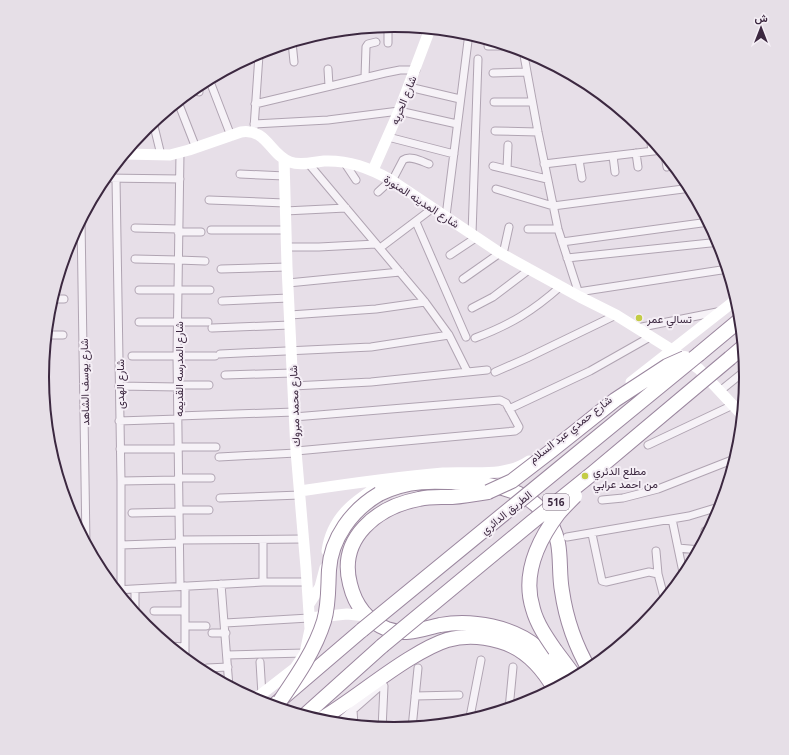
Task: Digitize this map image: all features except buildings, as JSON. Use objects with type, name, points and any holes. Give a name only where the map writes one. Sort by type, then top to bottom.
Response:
[{"type":"highway","name":"الطريق الدائري","points":[[277,703],[362,630],[735,324]]},
{"type":"highway","name":"516","points":[[309,712],[382,646],[532,522],[594,473],[739,351]]},
{"type":"highway","points":[[564,679],[538,649],[529,642],[508,632],[485,626],[461,623],[440,626],[418,632],[405,632],[384,627],[366,616],[356,602],[348,571],[350,550],[353,542],[362,529],[383,513],[408,502],[429,497],[464,496],[488,492],[512,481],[621,396],[667,366],[699,354]]},
{"type":"highway","points":[[572,674],[554,650],[537,621],[533,610],[529,587],[532,563],[546,532],[559,514],[594,473]]},
{"type":"highway","points":[[277,703],[303,665],[322,628],[329,596],[330,560],[345,524],[358,509],[379,494],[424,478],[502,487],[529,499],[548,518],[558,544],[561,586],[567,614],[578,646],[587,664]]},
{"type":"highway","points":[[326,716],[423,650],[449,639],[462,637],[476,636],[491,638],[517,648],[539,666],[551,685]]},
{"type":"street","points":[[388,32],[388,43]]},
{"type":"street","name":"شارع الحريه","points":[[374,170],[416,70],[428,34]]},
{"type":"street","points":[[446,216],[467,40]]},
{"type":"street","points":[[365,77],[366,47],[368,44],[376,42]]},
{"type":"street","points":[[293,47],[294,62]]},
{"type":"street","points":[[524,57],[544,164],[558,229],[566,258],[579,294],[723,270]]},
{"type":"street","points":[[450,255],[474,235],[478,59]]},
{"type":"street","points":[[259,60],[254,128],[284,159]]},
{"type":"street","points":[[328,68],[329,86]]},
{"type":"street","points":[[255,104],[365,77],[400,70],[416,70]]},
{"type":"street","points":[[493,73],[527,72]]},
{"type":"street","points":[[211,85],[231,136]]},
{"type":"street","points":[[409,87],[460,99]]},
{"type":"street","points":[[494,102],[532,102]]},
{"type":"street","points":[[180,107],[196,148]]},
{"type":"street","points":[[131,154],[161,155],[180,153],[254,128],[399,111],[457,124]]},
{"type":"street","points":[[155,129],[161,155]]},
{"type":"street","points":[[495,131],[538,132]]},
{"type":"street","points":[[388,137],[454,154]]},
{"type":"street","points":[[507,169],[508,145]]},
{"type":"street","points":[[544,164],[652,151],[651,147]]},
{"type":"street","name":"شارع المدرسه القديمه","points":[[180,153],[177,356],[178,479],[179,542],[185,611],[185,653]]},
{"type":"street","points":[[636,153],[638,167]]},
{"type":"street","points":[[613,156],[615,172]]},
{"type":"street","points":[[378,192],[391,180],[405,158],[410,158],[429,164]]},
{"type":"street","name":"شارع المدينه المنورة","points":[[284,159],[292,163],[322,161],[344,162],[360,165],[374,170],[501,253],[616,314],[672,350],[699,369],[738,410]]},
{"type":"street","name":"شارع محمد مبروك","points":[[260,696],[295,668],[304,653],[310,629],[296,452],[286,247],[284,159]]},
{"type":"street","points":[[579,160],[582,178]]},
{"type":"street","points":[[344,162],[356,180]]},
{"type":"street","points":[[308,163],[425,302],[449,336],[467,371]]},
{"type":"street","points":[[493,166],[547,179]]},
{"type":"street","points":[[240,174],[285,176]]},
{"type":"street","points":[[112,178],[180,179]]},
{"type":"street","name":"شارع الهدى","points":[[116,178],[121,481],[121,545],[118,586]]},
{"type":"street","points":[[496,189],[553,206],[684,189]]},
{"type":"street","points":[[209,200],[285,207],[346,208]]},
{"type":"street","points":[[286,247],[378,246],[416,222],[433,208]]},
{"type":"street","points":[[416,222],[466,337]]},
{"type":"street","points":[[562,242],[703,223]]},
{"type":"street","points":[[463,279],[501,253],[509,227]]},
{"type":"street","points":[[135,228],[201,232]]},
{"type":"street","points":[[528,229],[558,229]]},
{"type":"street","points":[[211,230],[286,230]]},
{"type":"street","name":"شارع يوسف الشاهد","points":[[81,233],[86,532]]},
{"type":"street","points":[[566,258],[713,243]]},
{"type":"street","points":[[135,259],[205,261]]},
{"type":"street","points":[[221,268],[287,267]]},
{"type":"street","points":[[472,308],[513,283],[530,269]]},
{"type":"street","points":[[288,283],[400,272]]},
{"type":"street","points":[[476,338],[499,329],[521,317],[542,303],[561,286]]},
{"type":"street","points":[[139,290],[210,290]]},
{"type":"street","points":[[222,301],[289,298]]},
{"type":"street","points":[[58,299],[64,299]]},
{"type":"street","points":[[139,322],[178,322],[210,325],[290,320],[425,302]]},
{"type":"street","name":"شارع حمدي عبد السلام","points":[[300,493],[390,479],[424,478],[443,473],[508,471],[521,467],[533,459],[577,422],[732,304]]},
{"type":"street","points":[[637,328],[722,312]]},
{"type":"street","points":[[495,372],[527,358],[616,314]]},
{"type":"street","points":[[52,335],[63,335]]},
{"type":"street","points":[[132,356],[292,352],[371,347],[449,336]]},
{"type":"street","points":[[509,409],[596,368],[650,336]]},
{"type":"street","points":[[293,386],[365,382],[487,370]]},
{"type":"street","points":[[225,375],[292,373]]},
{"type":"street","points":[[720,391],[740,375]]},
{"type":"street","points":[[119,386],[209,385]]},
{"type":"street","points":[[119,421],[178,417],[294,414],[500,400],[506,403],[519,427],[514,431],[296,452],[219,457]]},
{"type":"street","points":[[648,445],[733,405]]},
{"type":"street","points":[[120,449],[216,447]]},
{"type":"street","points":[[602,500],[623,498],[658,489],[729,461]]},
{"type":"street","points":[[121,481],[211,478]]},
{"type":"street","points":[[309,604],[320,586],[324,573],[328,547],[335,527],[340,519],[359,498],[390,479]]},
{"type":"street","points":[[220,498],[300,493]]},
{"type":"street","points":[[567,537],[592,534],[689,516],[715,508]]},
{"type":"street","points":[[132,513],[209,510]]},
{"type":"street","points":[[672,519],[682,569]]},
{"type":"street","points":[[592,534],[602,580],[606,582],[649,572],[658,574]]},
{"type":"street","points":[[121,545],[304,539]]},
{"type":"street","points":[[263,540],[263,582]]},
{"type":"street","points":[[678,548],[694,549]]},
{"type":"street","points":[[656,551],[658,574],[663,594]]},
{"type":"street","points":[[122,590],[263,582],[307,582]]},
{"type":"street","points":[[221,584],[229,680]]},
{"type":"street","points":[[135,589],[135,605]]},
{"type":"street","points":[[154,611],[185,611]]},
{"type":"street","points":[[225,623],[310,618],[347,614],[366,616]]},
{"type":"street","points":[[185,626],[206,626]]},
{"type":"street","points":[[212,633],[226,633]]},
{"type":"street","points":[[178,647],[185,647]]},
{"type":"street","points":[[227,655],[304,653]]},
{"type":"street","points":[[471,714],[481,660]]},
{"type":"street","points":[[258,695],[260,662]]},
{"type":"street","points":[[509,704],[513,666]]},
{"type":"street","points":[[208,668],[228,667]]},
{"type":"street","points":[[413,722],[418,668]]},
{"type":"street","points":[[343,719],[379,687],[384,686],[382,722]]},
{"type":"street","points":[[415,696],[459,695]]},
{"type":"street","points":[[353,710],[354,720]]},
{"type":"place","name":"تسالي عمر","points":[[639,318]]},
{"type":"place","name":"مطلع الدئري من احمد عرابي","points":[[585,476]]}]
